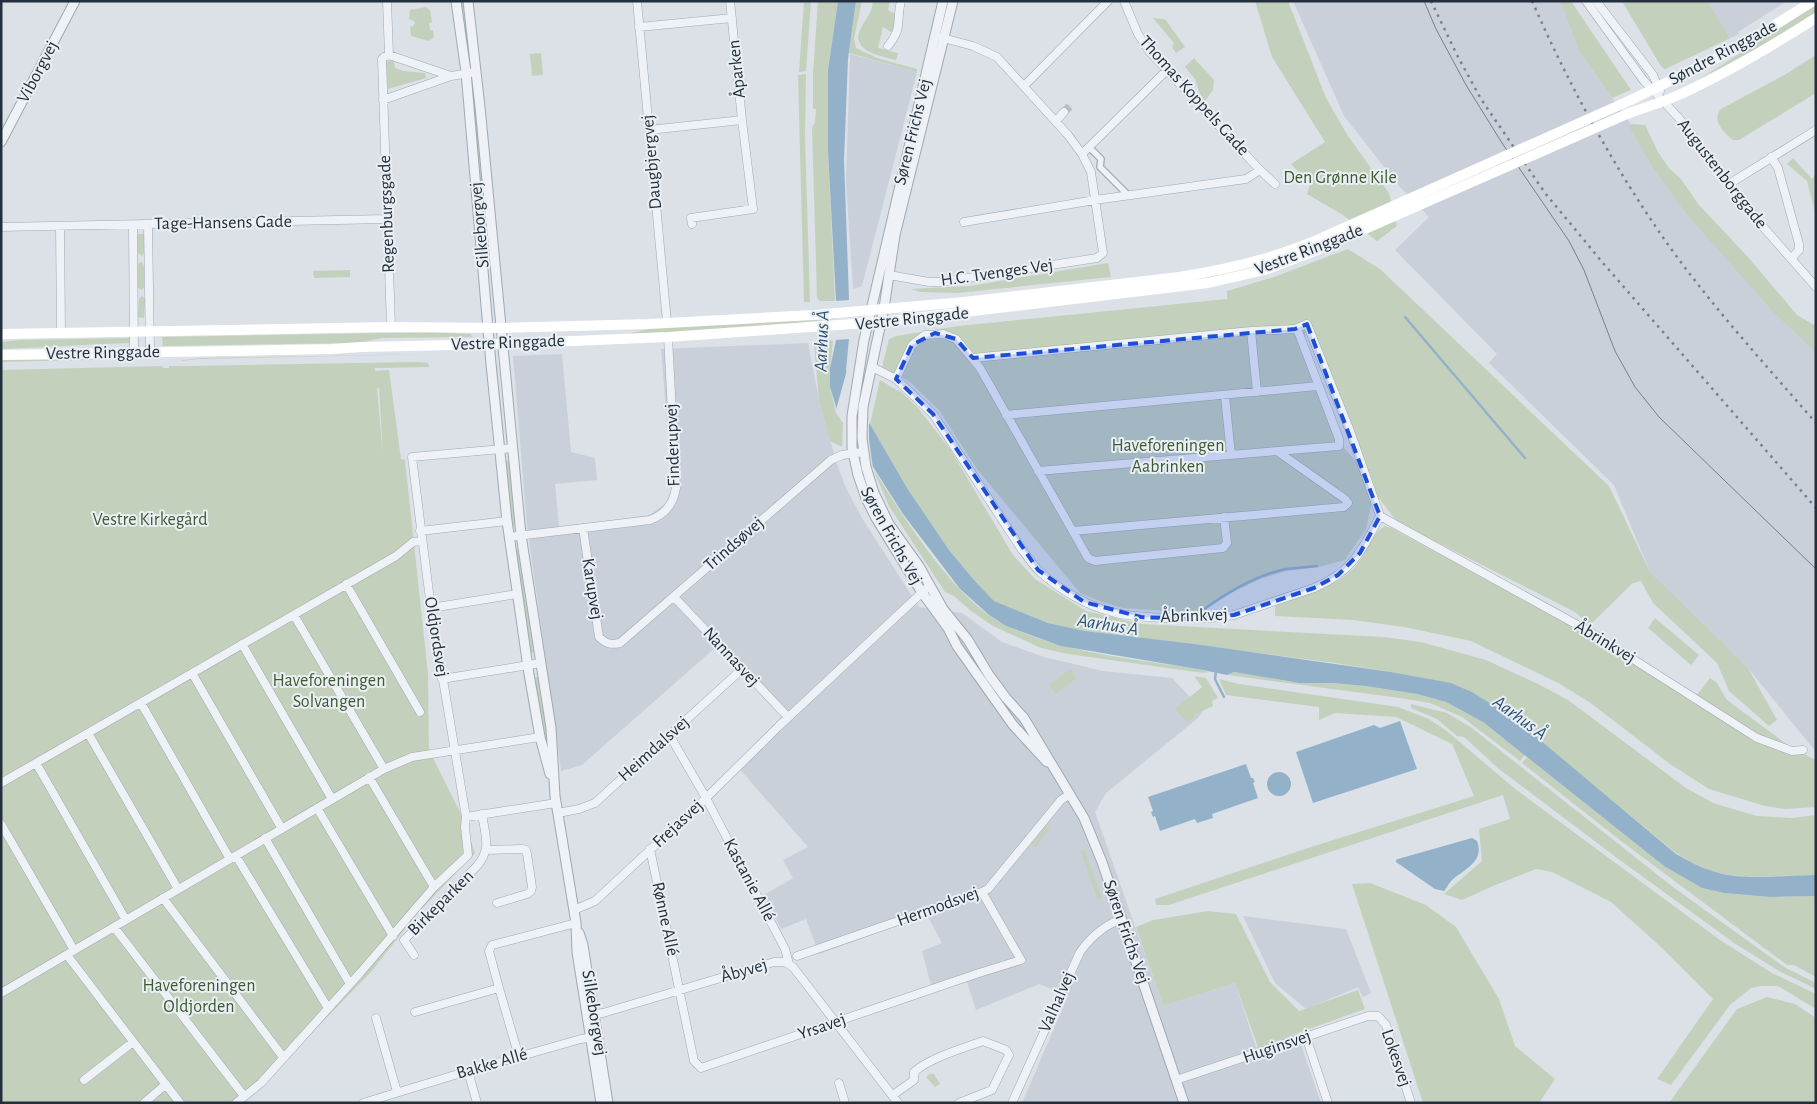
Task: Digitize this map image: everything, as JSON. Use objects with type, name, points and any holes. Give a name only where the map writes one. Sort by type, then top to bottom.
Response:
[{"type":"main road","name":"Søndre Ringgade","points":[[1631,100],[1743,45],[1813,1]]},
{"type":"main road","name":"Søndre Ringgade","points":[[1637,110],[1680,94],[1760,53],[1816,18]]},
{"type":"main road","name":"Vestre Ringgade","points":[[1,355],[502,344],[668,337],[881,322],[1208,283],[1265,270],[1631,100]]},
{"type":"main road","name":"Vestre Ringgade","points":[[1,334],[391,327],[501,328],[667,322],[835,312],[996,299],[1207,273],[1313,247],[1637,110]]},
{"type":"street","name":"Viborgvej","points":[[1,142],[75,1]]},
{"type":"street","points":[[387,1],[389,55],[451,76]]},
{"type":"street","name":"Silkeborgvej","points":[[456,1],[466,72],[488,328],[509,537],[540,737],[556,799]]},
{"type":"street","name":"Silkeborgvej","points":[[468,1],[521,535],[551,728],[558,813],[576,923],[583,945],[590,1015],[608,1103]]},
{"type":"street","name":"Daugbjergvej","points":[[637,1],[667,322]]},
{"type":"street","name":"Åparken","points":[[692,224],[691,218],[754,209],[742,120],[730,1]]},
{"type":"street","points":[[888,46],[895,37],[899,23],[901,1]]},
{"type":"street","name":"Søren Frichs Vej","points":[[925,588],[919,566],[908,549],[896,536],[879,505],[869,480],[863,452],[862,423],[863,407],[890,275],[895,235],[939,37],[943,1]]},
{"type":"street","name":"Søren Frichs Vej","points":[[953,1],[939,37],[889,231],[868,323],[856,391],[851,434],[853,454],[862,487],[871,509],[925,588],[968,640],[989,675],[1024,718],[1084,818],[1122,919],[1184,1103]]},
{"type":"street","name":"Thomas Koppels Gade","points":[[1124,1],[1138,34],[1150,52],[1275,184]]},
{"type":"street","points":[[1024,86],[1097,14],[1105,2]]},
{"type":"street","points":[[1587,3],[1644,81],[1656,89]]},
{"type":"street","points":[[1599,4],[1653,75],[1656,89]]},
{"type":"street","name":"Åparken","points":[[639,27],[732,18]]},
{"type":"street","points":[[939,37],[973,46],[997,57],[1056,121],[1082,154],[1091,172],[1095,200]]},
{"type":"street","name":"Regenburgsgade","points":[[389,55],[384,56],[382,62],[391,327]]},
{"type":"street","points":[[1082,154],[1167,70]]},
{"type":"street","points":[[383,100],[451,76],[466,72],[476,72]]},
{"type":"street","name":"Augustenborggade","points":[[1656,89],[1729,184],[1816,288]]},
{"type":"street","points":[[1056,121],[1064,112]]},
{"type":"street","points":[[649,130],[742,120]]},
{"type":"street","points":[[1729,184],[1816,130]]},
{"type":"street","points":[[1089,147],[1101,159],[1100,167],[1128,195]]},
{"type":"street","name":"Augustenborggade","points":[[1771,157],[1778,168],[1799,244],[1798,250],[1791,259]]},
{"type":"street","points":[[964,222],[1095,200],[1246,179],[1260,170]]},
{"type":"street","name":"H.C. Tvenges Vej","points":[[890,275],[929,282],[942,282],[1097,258],[1104,253],[1095,200]]},
{"type":"street","name":"Tage-Hansens Gade","points":[[1,227],[387,219]]},
{"type":"street","points":[[133,225],[134,352]]},
{"type":"street","points":[[148,225],[150,352]]},
{"type":"street","points":[[60,226],[61,332]]},
{"type":"street","points":[[973,358],[1251,330],[1295,328],[1306,324],[1350,430],[1380,516]]},
{"type":"street","points":[[1038,471],[1339,446],[1339,439],[1298,331],[1295,328]]},
{"type":"street","points":[[1251,330],[1257,392]]},
{"type":"street","points":[[896,379],[912,344],[925,335],[943,334],[956,339],[973,358],[1088,558],[1096,561],[1223,548],[1227,543],[1224,517]]},
{"type":"street","name":"Finderupvej","points":[[509,537],[650,520],[665,512],[674,497],[676,480],[668,337]]},
{"type":"street","name":"Åbrinkvej","points":[[872,367],[896,379],[933,414],[1022,550],[1038,570],[1084,602],[1114,613],[1141,617],[1187,619],[1234,615],[1326,583],[1350,566],[1360,553],[1380,516],[1592,633],[1757,738],[1792,751],[1803,750]]},
{"type":"street","points":[[1006,416],[1318,386]]},
{"type":"street","points":[[1225,396],[1231,455]]},
{"type":"street","points":[[500,448],[512,448]]},
{"type":"street","name":"Oldjordsvej","points":[[434,886],[468,855],[466,816],[431,608],[412,457],[500,448]]},
{"type":"street","points":[[1073,530],[1346,506],[1348,503],[1345,499],[1277,451]]},
{"type":"street","name":"Trindsøvej","points":[[610,644],[620,643],[627,638],[831,460],[842,455],[863,452]]},
{"type":"street","points":[[420,531],[507,521]]},
{"type":"street","name":"Karupvej","points":[[583,528],[599,637],[604,642],[610,644]]},
{"type":"street","points":[[1,784],[396,556],[413,542],[422,541]]},
{"type":"street","points":[[346,584],[420,712]]},
{"type":"street","name":"Frejasvej","points":[[574,910],[595,901],[706,798],[788,717],[925,588]]},
{"type":"street","points":[[431,608],[517,594]]},
{"type":"street","name":"Nannasvej","points":[[674,597],[788,717]]},
{"type":"street","points":[[294,615],[384,769]]},
{"type":"street","points":[[242,644],[332,799]]},
{"type":"street","points":[[442,678],[541,663]]},
{"type":"street","name":"Heimdalsvej","points":[[558,813],[579,809],[594,803],[742,669]]},
{"type":"street","points":[[192,673],[282,828]]},
{"type":"street","points":[[141,703],[233,858],[328,1008]]},
{"type":"street","points":[[88,734],[178,889]]},
{"type":"street","name":"Kastanie Allé","points":[[670,736],[706,798],[785,949],[789,964]]},
{"type":"street","points":[[1,993],[384,769],[412,757],[540,737]]},
{"type":"street","points":[[36,763],[126,920]]},
{"type":"street","points":[[236,1103],[261,1083],[393,936],[434,886],[369,777]]},
{"type":"street","name":"Hermodsvej","points":[[797,956],[988,889],[1061,800],[1070,794]]},
{"type":"street","points":[[466,816],[556,799]]},
{"type":"street","points":[[318,808],[393,936]]},
{"type":"street","points":[[482,814],[487,850],[522,849],[526,850],[527,854],[532,889],[527,894],[497,903]]},
{"type":"street","points":[[1,824],[70,952],[133,1042],[180,1103]]},
{"type":"street","points":[[265,838],[350,984]]},
{"type":"street","name":"Rønne Allé","points":[[650,849],[680,990]]},
{"type":"street","name":"Birkeparken","points":[[414,955],[404,940],[477,866],[487,850]]},
{"type":"street","name":"Yrsavej","points":[[680,990],[694,1061],[701,1068],[1021,960],[982,892]]},
{"type":"street","points":[[163,898],[283,1057]]},
{"type":"street","name":"Valhalvej","points":[[1012,1103],[1080,952],[1102,929],[1122,919]]},
{"type":"street","points":[[519,1057],[489,951],[492,945],[576,923]]},
{"type":"street","points":[[114,926],[244,1096]]},
{"type":"street","name":"Åbyvej","points":[[590,1015],[774,962],[785,962],[789,964],[898,1103]]},
{"type":"street","points":[[415,1012],[499,988]]},
{"type":"street","name":"Huginsvej","points":[[1176,1080],[1368,1016],[1378,1016]]},
{"type":"street","name":"Lokesvej","points":[[1378,1016],[1386,1025],[1411,1103]]},
{"type":"street","points":[[376,1018],[397,1092]]},
{"type":"street","name":"Silkeborgvej","points":[[594,1037],[600,1103]]},
{"type":"street","name":"Bakke Allé","points":[[363,1103],[389,1099],[397,1092],[594,1037]]},
{"type":"street","points":[[1306,1037],[1328,1103]]},
{"type":"street","points":[[893,1095],[914,1080],[914,1072],[921,1066],[966,1047],[983,1041],[1006,1050],[1009,1055],[992,1090],[959,1103]]},
{"type":"street","points":[[84,1080],[133,1042]]},
{"type":"street","points":[[468,1071],[477,1103]]},
{"type":"street","points":[[839,1083],[845,1103]]},
{"type":"street","points":[[144,1103],[166,1084]]},
{"type":"highlighted area","points":[[1307,324],[1380,516],[1360,553],[1338,575],[1314,588],[1234,615],[1187,619],[1141,617],[1084,602],[1038,570],[933,414],[896,379],[912,345],[935,333],[956,339],[973,358],[1295,329]]},
{"type":"shaded area","points":[[1293,1],[1560,1],[1579,51],[1634,129],[1816,347],[1816,752],[1748,668],[1674,598],[1650,572],[1614,485],[1489,363],[1497,354],[1395,250],[1429,217],[1400,187],[1344,116]]},
{"type":"shaded area","points":[[1622,1],[1787,1],[1738,32],[1739,34],[1665,69],[1661,66]]},
{"type":"shaded area","points":[[850,54],[917,72],[862,286],[853,289],[846,181]]},
{"type":"shaded area","points":[[808,343],[820,405],[846,488],[862,518],[919,607],[962,613],[1002,642],[1044,657],[1103,671],[1172,678],[1203,711],[1198,718],[1106,793],[1095,812],[1163,1006],[1235,983],[1256,1047],[1297,1033],[1321,1103],[1022,1103],[1068,996],[1039,984],[976,1010],[967,982],[933,993],[922,951],[942,943],[927,915],[819,954],[806,919],[781,929],[764,895],[793,878],[783,860],[808,847],[735,764],[782,716],[716,647],[582,765],[561,771],[527,525],[513,356],[562,354],[571,452],[595,458],[597,480],[555,484],[559,527],[650,515],[666,503],[672,488],[661,349]]},
{"type":"shaded area","points":[[1243,916],[1346,929],[1371,993],[1363,997],[1358,987],[1306,1009],[1275,983]]},
{"type":"green space","points":[[460,1],[463,1],[470,57],[468,57]]},
{"type":"green space","points":[[804,1],[811,1],[806,71],[799,72]]},
{"type":"green space","points":[[818,1],[838,1],[828,70],[828,151],[835,301],[820,301],[817,298],[812,128],[815,123],[816,109],[813,109],[813,74]]},
{"type":"green space","points":[[856,1],[862,1],[854,39],[856,48],[877,58],[917,69],[917,72],[849,53]]},
{"type":"green space","points":[[873,1],[890,1],[888,10],[895,14],[894,31],[891,32],[883,27],[878,48],[898,53],[896,60],[874,54],[862,46],[859,41],[858,34]]},
{"type":"green space","name":"Den Grønne Kile","points":[[1255,1],[1288,1],[1326,98],[1348,136],[1389,193],[1397,226],[1377,241],[1343,215],[1307,194],[1310,184],[1291,164],[1325,142],[1272,57]]},
{"type":"green space","points":[[1560,1],[1571,1],[1631,90],[1612,98],[1579,51]]},
{"type":"green space","points":[[1622,1],[1707,1],[1730,38],[1665,69],[1661,66]]},
{"type":"green space","points":[[1816,5],[1816,13],[1777,38],[1698,80]]},
{"type":"green space","points":[[426,7],[430,10],[432,22],[429,23],[430,30],[433,30],[434,37],[429,41],[411,36],[410,27],[415,23],[409,19],[410,10]]},
{"type":"green space","points":[[1153,18],[1165,19],[1185,47],[1176,53],[1172,47],[1174,43]]},
{"type":"green space","points":[[541,53],[543,75],[532,76],[530,54]]},
{"type":"green space","points":[[1816,55],[1816,93],[1739,140],[1733,140],[1726,134],[1717,118],[1721,109],[1786,74]]},
{"type":"green space","points":[[1194,58],[1214,80],[1213,90],[1205,101],[1199,92],[1195,79],[1185,67]]},
{"type":"green space","points":[[389,60],[394,61],[395,68],[403,71],[425,73],[426,78],[388,89],[386,63]]},
{"type":"green space","points":[[806,74],[805,136],[810,302],[804,302],[798,75]]},
{"type":"green space","points":[[471,87],[473,87],[495,305],[484,222]]},
{"type":"green space","points":[[1632,124],[1645,125],[1658,152],[1669,168],[1681,179],[1699,205],[1748,257],[1797,315],[1816,326],[1816,352],[1776,315],[1688,216],[1653,168],[1629,126]]},
{"type":"green space","points":[[1793,158],[1812,179],[1816,174],[1816,216],[1807,181],[1787,164]]},
{"type":"green space","points":[[138,234],[144,234],[144,253],[142,256],[138,253]]},
{"type":"green space","name":"Haveforeningen Aabrinken","points":[[1348,249],[1380,269],[1609,486],[1650,572],[1748,668],[1777,720],[1769,726],[1729,691],[1717,663],[1653,603],[1641,581],[1633,583],[1590,625],[1575,612],[1397,522],[1378,497],[1308,318],[1304,341],[1344,448],[1361,467],[1372,501],[1366,529],[1345,560],[1319,567],[1286,571],[1260,579],[1224,596],[1199,613],[1123,608],[1080,593],[977,469],[939,410],[910,382],[882,367],[889,339],[896,336],[958,326],[1227,299],[1227,291],[1274,277]]},
{"type":"green space","points":[[140,262],[144,266],[144,288],[141,290],[138,288],[138,264]]},
{"type":"green space","points":[[1108,263],[1111,277],[957,293],[920,292],[911,289],[970,286]]},
{"type":"green space","points":[[350,270],[350,277],[314,278],[313,271]]},
{"type":"green space","points":[[141,296],[145,298],[144,318],[138,317],[139,299]]},
{"type":"green space","points":[[842,317],[742,329],[628,334],[653,328]]},
{"type":"green space","points":[[431,332],[471,334],[472,337],[382,338],[358,343],[163,346],[162,337]]},
{"type":"green space","points":[[131,338],[129,343],[1,349],[1,342],[19,340]]},
{"type":"green space","points":[[816,341],[833,341],[830,387],[836,413],[843,423],[842,446],[830,441],[819,401],[814,343]]},
{"type":"green space","points":[[435,354],[200,359],[177,361],[200,358]]},
{"type":"green space","points":[[132,359],[1,362],[2,360]]},
{"type":"green space","points":[[428,363],[429,367],[375,368],[375,371],[389,370],[401,459],[405,460],[428,674],[429,750],[464,820],[475,853],[416,915],[371,972],[261,1085],[239,1103],[1,1103],[1,370]],"holes":[[[377,388],[379,388],[383,456]]]},
{"type":"green space","points":[[497,366],[504,437],[500,409]]},
{"type":"green space","points":[[880,380],[899,390],[918,408],[950,449],[1013,555],[1035,579],[1086,611],[1142,624],[1384,637],[1421,642],[1486,660],[1568,700],[1686,788],[1713,803],[1757,816],[1792,818],[1816,815],[1816,875],[1745,877],[1716,873],[1698,866],[1676,853],[1574,769],[1443,682],[1328,662],[1085,631],[1048,623],[994,601],[949,550],[907,488],[870,424]]},
{"type":"green space","points":[[509,460],[515,526],[512,526],[506,461]]},
{"type":"green space","points":[[873,469],[915,533],[950,578],[968,598],[1007,626],[1053,643],[1078,649],[1209,672],[1203,673],[1068,654],[1041,648],[993,626],[971,611],[954,596],[945,592],[889,506]]},
{"type":"green space","points":[[1385,526],[1588,634],[1693,700],[1710,678],[1717,683],[1727,700],[1792,748],[1816,760],[1816,807],[1785,809],[1765,806],[1709,789],[1670,764],[1592,704],[1560,684],[1471,641],[1404,627],[1353,620],[1275,616],[1275,605],[1320,590],[1350,572],[1361,559],[1380,529]]},
{"type":"green space","points":[[518,549],[534,652],[531,653],[515,550]]},
{"type":"green space","points":[[1655,618],[1699,655],[1691,665],[1648,628]]},
{"type":"green space","points":[[1070,669],[1077,678],[1056,694],[1049,685]]},
{"type":"green space","points":[[1234,672],[1299,683],[1333,683],[1365,686],[1417,694],[1446,702],[1483,722],[1525,755],[1520,761],[1462,717],[1430,703],[1227,675]]},
{"type":"green space","points":[[1194,676],[1206,678],[1218,698],[1212,701],[1213,706],[1198,713],[1188,723],[1175,709],[1202,687]]},
{"type":"green space","points":[[534,677],[538,677],[548,750]]},
{"type":"green space","points":[[1219,679],[1239,684],[1398,707],[1429,719],[1448,732],[1514,788],[1720,940],[1772,973],[1816,994],[1816,1009],[1778,986],[1751,988],[1730,1005],[1671,1085],[1657,1079],[1713,999],[1662,948],[1611,902],[1552,872],[1536,869],[1462,900],[1444,894],[1482,861],[1479,829],[1510,819],[1503,795],[1169,905],[1156,905],[1155,899],[1311,847],[1474,796],[1452,744],[1396,717],[1335,713],[1319,720],[1319,707],[1226,695]]},
{"type":"green space","points":[[1411,704],[1447,713],[1472,728],[1673,887],[1784,967],[1816,983],[1816,989],[1779,971],[1734,943],[1499,769],[1464,737],[1457,736],[1437,719],[1411,708]]},
{"type":"green space","points":[[1527,757],[1664,866],[1702,888],[1724,893],[1770,897],[1816,896],[1816,977],[1794,965],[1787,965],[1621,841],[1522,763]]},
{"type":"green space","points":[[1046,826],[1050,829],[1036,847],[1032,844]]},
{"type":"green space","points":[[1084,848],[1102,898],[1098,900],[1081,852]]},
{"type":"green space","points":[[1370,883],[1426,905],[1456,927],[1499,999],[1515,1046],[1555,1079],[1539,1103],[1423,1103],[1352,884]]},
{"type":"green space","points":[[1208,911],[1236,914],[1270,982],[1299,1011],[1358,990],[1365,1009],[1258,1047],[1235,983],[1163,1006],[1136,927],[1153,920]]},
{"type":"green space","points":[[1767,997],[1795,1004],[1816,1018],[1816,1103],[1669,1103],[1737,1009]]},
{"type":"green space","points":[[934,1074],[940,1084],[935,1087],[926,1077]]},
{"type":"water","points":[[838,1],[856,1],[848,59],[844,160],[849,299],[849,339],[846,370],[870,424],[907,488],[949,550],[994,601],[1048,623],[1085,631],[1194,644],[1391,672],[1451,683],[1472,692],[1515,719],[1676,854],[1695,864],[1726,875],[1752,877],[1816,875],[1816,896],[1770,897],[1724,893],[1702,888],[1664,866],[1483,722],[1446,702],[1417,694],[1365,686],[1333,683],[1299,683],[1234,672],[1227,675],[1061,646],[1006,626],[989,615],[960,589],[903,514],[837,410],[830,387],[830,368],[836,340],[836,301],[828,151],[828,70]]},
{"type":"water","points":[[1400,721],[1417,769],[1313,803],[1296,752],[1374,725],[1380,728]]},
{"type":"water","points":[[1246,764],[1251,778],[1255,782],[1253,783],[1258,798],[1212,814],[1213,818],[1197,823],[1195,819],[1160,831],[1155,816],[1153,817],[1151,812],[1153,811],[1148,797]]},
{"type":"water","points":[[1279,772],[1288,775],[1291,784],[1288,793],[1279,796],[1270,793],[1267,784],[1270,775]]},
{"type":"water","points":[[1472,838],[1477,841],[1479,848],[1476,860],[1451,881],[1444,891],[1435,889],[1396,862],[1398,859]]},
{"type":"pier","points":[[849,300],[849,339],[835,340],[835,301]]},
{"type":"pier","points":[[847,370],[870,423],[869,439],[873,469],[836,410]]},
{"type":"waterway","points":[[1405,317],[1525,458]]},
{"type":"waterway","points":[[1203,610],[1232,591],[1264,575],[1286,569],[1317,566]]},
{"type":"waterway","points":[[1216,671],[1215,679],[1224,697]]},
{"type":"tunnel","points":[[1064,112],[1072,104]]},
{"type":"tram line","points":[[1424,1],[1436,29],[1466,85],[1502,143],[1569,241],[1584,270],[1615,351],[1635,387],[1659,417],[1816,569]]},
{"type":"railway","points":[[1431,1],[1481,99],[1545,193],[1603,263],[1816,508]]},
{"type":"railway","points":[[1532,1],[1560,62],[1591,121],[1643,208],[1717,308],[1816,423]]},
{"type":"water label","name":"Aarhus Å","points":[[822,341]]},
{"type":"water label","name":"Aarhus Å","points":[[1108,625]]},
{"type":"water label","name":"Aarhus Å","points":[[1520,718]]},
{"type":"park label","name":"Vestre Kirkegård","points":[[150,520]]},
{"type":"park label","name":"Haveforeningen Solvangen","points":[[329,691]]},
{"type":"park label","name":"Haveforeningen Oldjorden","points":[[199,996]]}]
